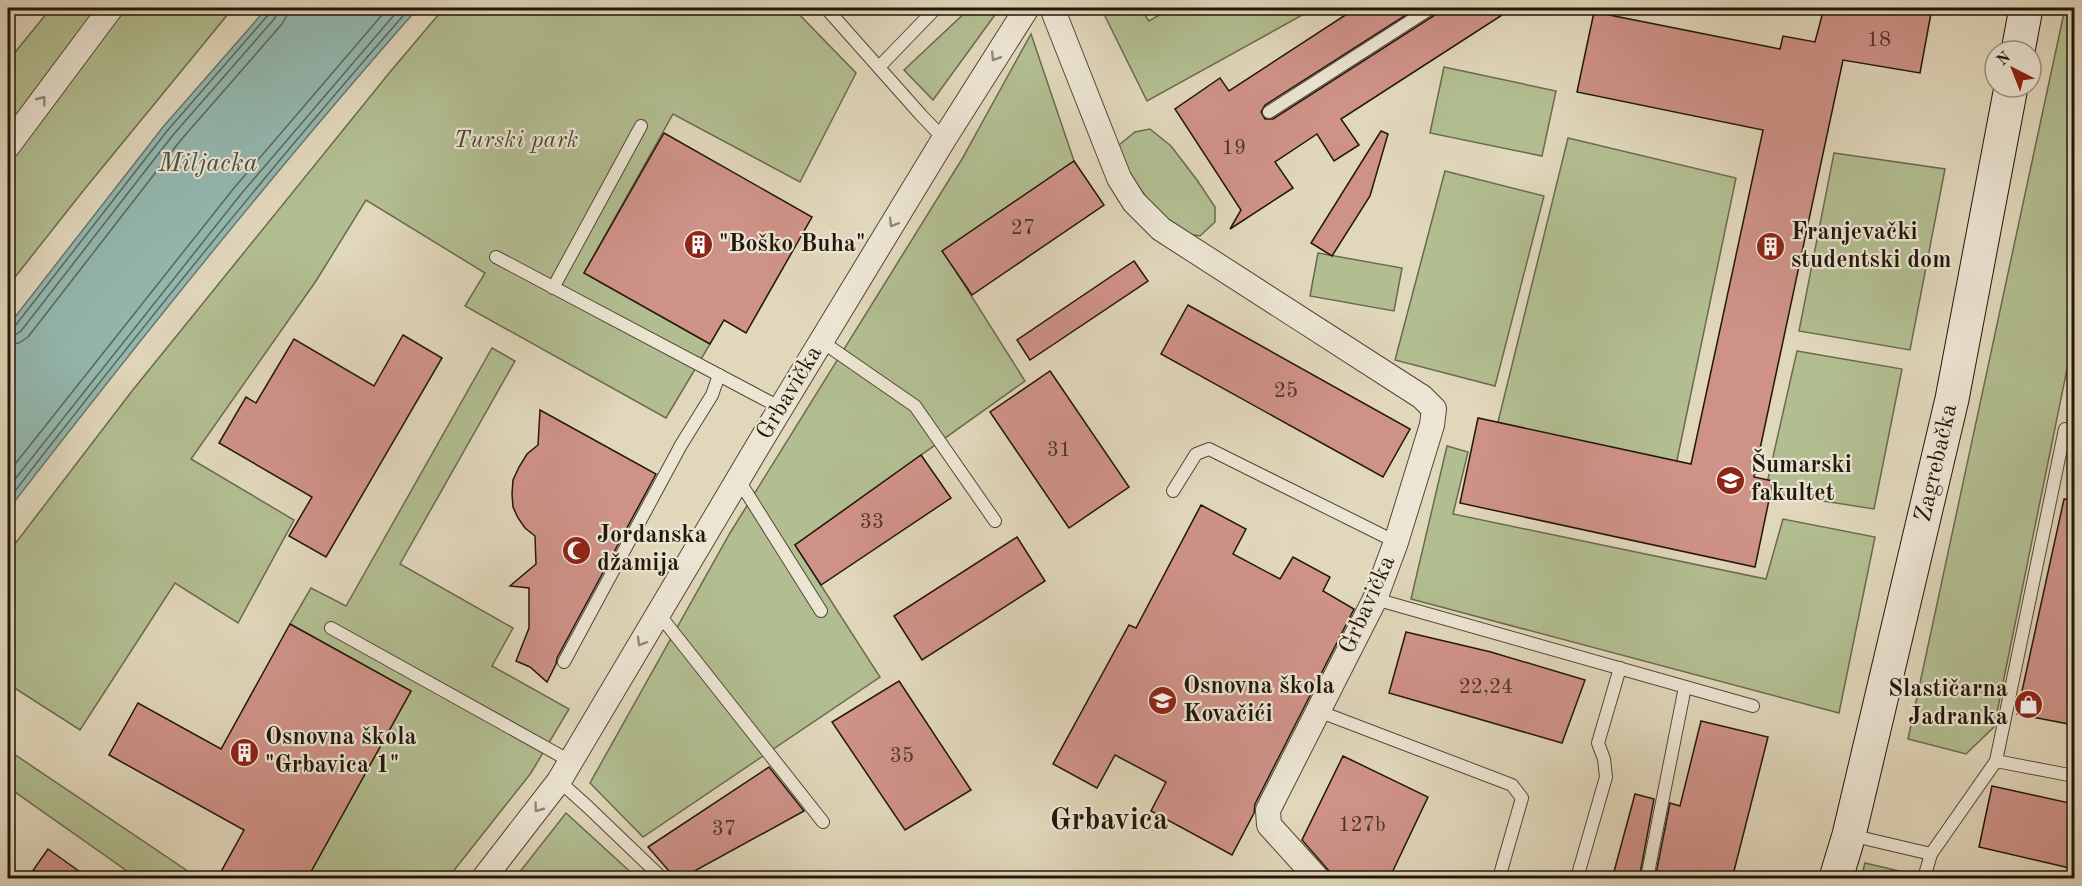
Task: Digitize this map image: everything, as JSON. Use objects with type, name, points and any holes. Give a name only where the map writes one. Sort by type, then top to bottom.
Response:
[{"type":"main road","points":[[2020,39],[2026,8]]},
{"type":"main road","name":"Zagrebačka","points":[[1836,879],[1849,835],[1952,399],[2009,99]]},
{"type":"street","points":[[8,146],[111,8]]},
{"type":"street","name":"Grbavička","points":[[484,879],[564,771],[821,341],[1027,8]]},
{"type":"street","name":"Grbavička","points":[[1052,8],[1119,178],[1134,202],[1161,229],[1422,397],[1434,410],[1432,425],[1396,542],[1375,599],[1268,810],[1269,825],[1317,879]]},
{"type":"lane","points":[[826,8],[944,139]]},
{"type":"lane","points":[[879,67],[936,8]]},
{"type":"lane","points":[[1269,112],[1431,8]]},
{"type":"lane","points":[[554,288],[641,126]]},
{"type":"lane","points":[[496,257],[781,408]]},
{"type":"lane","points":[[821,341],[915,406],[995,521]]},
{"type":"lane","points":[[564,663],[681,446],[712,395],[719,375]]},
{"type":"lane","points":[[1924,879],[1931,854],[1996,761],[2065,429],[2074,431]]},
{"type":"lane","points":[[1173,491],[1196,454],[1209,449],[1396,542]]},
{"type":"lane","points":[[738,478],[821,611]]},
{"type":"lane","points":[[1375,599],[1753,706]]},
{"type":"lane","points":[[658,613],[823,822]]},
{"type":"lane","points":[[331,628],[564,771],[588,807],[662,879]]},
{"type":"lane","points":[[1577,879],[1606,777],[1604,759],[1598,743],[1620,668]]},
{"type":"lane","points":[[1647,879],[1685,687]]},
{"type":"lane","points":[[1318,711],[1512,785],[1522,798],[1499,879]]},
{"type":"lane","points":[[1996,761],[2074,776]]},
{"type":"lane","points":[[1849,835],[1931,854]]},
{"type":"green space","points":[[51,8],[233,8],[8,286],[8,61]]},
{"type":"green space","name":"Turski park","points":[[444,8],[793,8],[856,73],[800,182],[673,114],[584,273],[710,344],[666,418],[465,306],[485,273],[366,200],[316,281],[191,459],[294,520],[238,623],[175,583],[80,730],[10,685],[8,687],[8,553],[132,391]]},
{"type":"green space","points":[[970,8],[1000,8],[933,100],[904,70]]},
{"type":"green space","points":[[1101,8],[1140,8],[1149,21],[1171,8],[1315,8],[1147,101]]},
{"type":"green space","points":[[2065,8],[2074,8],[2074,335],[1994,727],[1966,754],[1908,739]]},
{"type":"green space","points":[[1031,34],[1074,161],[943,251],[1025,381],[795,545],[880,677],[643,837],[590,783],[730,533],[962,159]]},
{"type":"green space","points":[[1444,67],[1556,91],[1542,156],[1430,133]]},
{"type":"green space","points":[[1150,129],[1171,146],[1215,207],[1215,222],[1200,236],[1178,232],[1157,212],[1122,164],[1119,145],[1135,132]]},
{"type":"green space","points":[[1568,138],[1736,178],[1676,465],[1497,426]]},
{"type":"green space","points":[[1834,153],[1945,169],[1910,350],[1799,331]]},
{"type":"green space","points":[[1445,171],[1544,196],[1495,386],[1395,360]]},
{"type":"green space","points":[[1318,253],[1402,268],[1394,311],[1310,296]]},
{"type":"green space","points":[[492,348],[515,361],[400,564],[513,628],[492,666],[569,709],[531,773],[448,878],[307,878],[411,691],[290,624],[311,588],[346,606]]},
{"type":"green space","points":[[1797,351],[1902,369],[1874,509],[1765,492]]},
{"type":"green space","points":[[1447,446],[1468,452],[1453,514],[1766,579],[1783,519],[1875,537],[1839,713],[1411,599]]},
{"type":"green space","points":[[8,750],[198,878],[137,878],[8,787]]},
{"type":"green space","points":[[566,813],[637,878],[515,878]]},
{"type":"green space","points":[[1865,863],[1912,874],[1910,878],[1861,878]]},
{"type":"water","name":"Miljacka","points":[[267,8],[418,8],[209,256],[8,510],[8,326],[163,127]]},
{"type":"building","points":[[1356,8],[1417,8],[1265,105],[1261,112],[1265,119],[1273,119],[1435,15],[1439,8],[1513,8],[1341,119],[1359,145],[1334,161],[1317,134],[1275,162],[1293,188],[1230,229],[1241,210],[1175,109],[1220,78],[1229,91]]},
{"type":"building","points":[[1824,8],[1932,8],[1920,73],[1843,60],[1754,477],[1773,481],[1755,567],[1460,503],[1478,418],[1691,464],[1763,130],[1577,92],[1594,12],[1780,49],[1783,36],[1815,42]]},
{"type":"building","points":[[1381,131],[1388,134],[1370,196],[1332,256],[1311,243]]},
{"type":"building","name":"\"Boško Buha\"","points":[[664,133],[812,217],[746,333],[724,320],[710,344],[584,273]]},
{"type":"building","points":[[1074,161],[1104,205],[972,295],[942,251]]},
{"type":"building","points":[[1134,261],[1148,281],[1030,360],[1017,340]]},
{"type":"building","points":[[1188,305],[1410,429],[1383,477],[1161,354]]},
{"type":"building","points":[[403,335],[442,358],[326,557],[289,536],[312,497],[219,443],[246,397],[256,403],[294,339],[374,386]]},
{"type":"building","points":[[1050,371],[1129,487],[1069,528],[990,412]]},
{"type":"building","name":"Jordanska džamija","points":[[540,410],[656,474],[557,658],[547,682],[530,667],[516,661],[529,628],[529,588],[510,586],[536,564],[535,536],[518,518],[513,507],[512,494],[513,480],[519,467],[527,454],[538,445]]},
{"type":"building","points":[[921,455],[951,498],[821,585],[795,545]]},
{"type":"building","points":[[2064,499],[2074,500],[2074,725],[2017,714]]},
{"type":"building","points":[[1201,505],[1246,529],[1233,554],[1280,579],[1293,557],[1330,577],[1323,591],[1354,609],[1255,804],[1254,813],[1232,855],[1151,811],[1166,782],[1115,755],[1097,788],[1053,764],[1129,625],[1136,628]]},
{"type":"building","points":[[1017,537],[1045,581],[922,660],[894,616]]},
{"type":"building","name":"Osnovna škola \"Grbavica 1\"","points":[[290,624],[411,691],[307,879],[217,879],[244,830],[109,755],[138,703],[221,749]]},
{"type":"building","points":[[1406,632],[1491,652],[1585,680],[1562,743],[1389,693]]},
{"type":"building","points":[[899,681],[971,790],[905,830],[832,722]]},
{"type":"building","points":[[1701,721],[1768,737],[1732,879],[1655,879],[1670,803],[1680,806]]},
{"type":"building","points":[[1343,756],[1428,797],[1389,879],[1343,879],[1329,871],[1302,840]]},
{"type":"building","points":[[769,767],[804,811],[680,879],[676,879],[648,847]]},
{"type":"building","points":[[1992,786],[2074,804],[2074,869],[1979,847]]},
{"type":"building","points":[[1635,794],[1654,799],[1639,879],[1612,879]]},
{"type":"building","points":[[48,849],[90,879],[27,879]]},
{"type":"place","name":"\"Boško Buha\"","points":[[698,245]]},
{"type":"place","name":"Franjevački studentski dom","points":[[1770,247]]},
{"type":"place","name":"Šumarski fakultet","points":[[1730,480]]},
{"type":"place","name":"Jordanska džamija","points":[[576,550]]},
{"type":"place","name":"Osnovna škola Kovačići","points":[[1162,701]]},
{"type":"place","name":"Slastičarna Jadranka","points":[[2029,704]]},
{"type":"place","name":"Osnovna škola \"Grbavica 1\"","points":[[244,752]]},
{"type":"district","name":"Grbavica","points":[[1109,821]]}]
